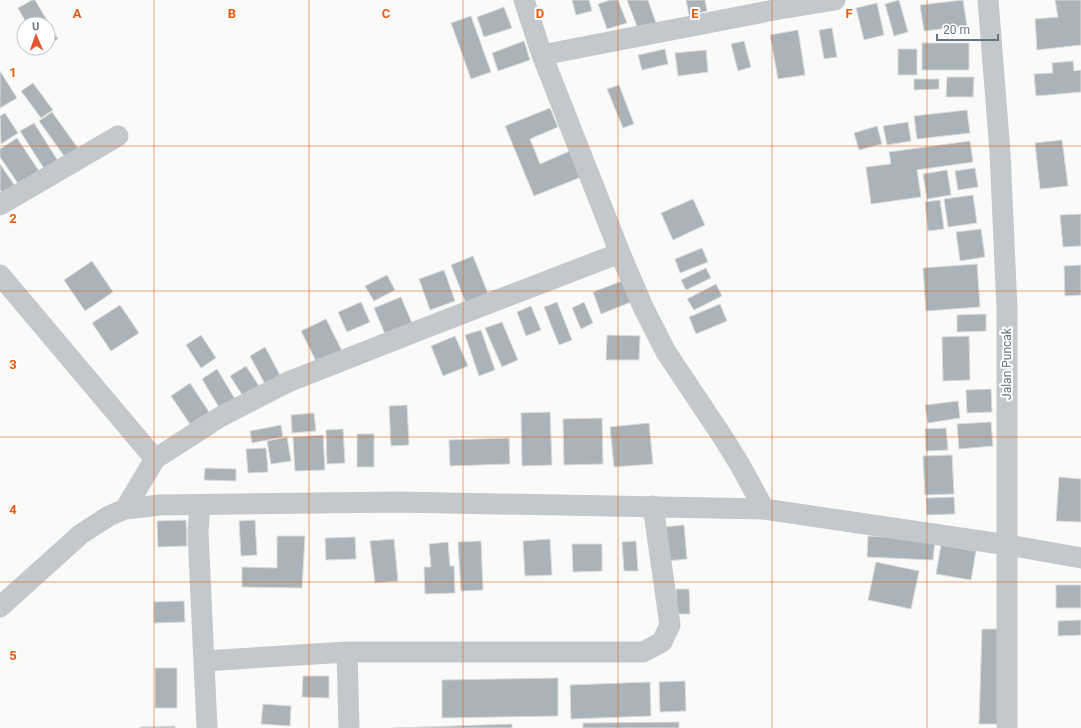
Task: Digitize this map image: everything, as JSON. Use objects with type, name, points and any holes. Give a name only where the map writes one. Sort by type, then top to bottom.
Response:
[{"type":"street","points":[[524,0],[542,56],[620,253],[643,306],[666,352],[724,439],[764,509]]},
{"type":"street","points":[[542,56],[774,10],[835,0]]},
{"type":"street","name":"Jalan Puncak","points":[[988,0],[1000,152],[1007,309],[1007,728]]},
{"type":"street","points":[[0,205],[118,136]]},
{"type":"street","points":[[125,509],[155,459],[220,417],[288,382],[620,253]]},
{"type":"street","points":[[0,275],[155,459]]},
{"type":"street","points":[[0,607],[81,534],[109,516],[125,509],[160,505],[398,502],[764,509],[1008,545],[1081,558]]},
{"type":"street","points":[[200,505],[198,532],[207,728]]},
{"type":"street","points":[[204,661],[347,652],[643,652],[662,642],[670,625],[653,506]]},
{"type":"street","points":[[347,652],[349,728]]},
{"type":"building","points":[[32,0],[35,0],[44,16],[22,16],[18,8]]},
{"type":"building","points":[[572,0],[589,0],[592,11],[576,15]]},
{"type":"building","points":[[610,0],[618,0],[627,23],[607,29],[598,4]]},
{"type":"building","points":[[627,0],[648,0],[656,23],[638,29]]},
{"type":"building","points":[[686,0],[705,0],[707,11],[689,15]]},
{"type":"building","points":[[899,0],[908,32],[894,36],[885,4]]},
{"type":"building","points":[[963,0],[967,26],[924,31],[920,5]]},
{"type":"building","points":[[1055,0],[1081,0],[1081,45],[1037,50],[1035,19],[1058,17]]},
{"type":"building","points":[[877,3],[884,35],[864,40],[856,8]]},
{"type":"building","points":[[504,7],[512,28],[484,37],[477,17]]},
{"type":"building","points":[[471,16],[491,72],[471,79],[451,23]]},
{"type":"building","points":[[832,28],[837,57],[824,59],[819,30]]},
{"type":"building","points":[[798,30],[805,75],[778,79],[770,35]]},
{"type":"building","points":[[524,41],[530,60],[498,71],[492,53]]},
{"type":"building","points":[[744,41],[751,67],[738,71],[731,44]]},
{"type":"building","points":[[922,43],[969,43],[969,70],[922,70]]},
{"type":"building","points":[[665,49],[668,64],[642,70],[638,55]]},
{"type":"building","points":[[898,49],[917,49],[917,75],[898,75]]},
{"type":"building","points":[[706,50],[708,72],[678,76],[675,53]]},
{"type":"building","points":[[1073,61],[1074,71],[1081,70],[1081,92],[1036,96],[1034,74],[1053,73],[1052,63]]},
{"type":"building","points":[[0,71],[17,98],[0,108]]},
{"type":"building","points":[[947,77],[974,77],[973,97],[946,97]]},
{"type":"building","points":[[914,79],[939,79],[939,89],[914,90]]},
{"type":"building","points":[[33,83],[53,110],[41,118],[21,91]]},
{"type":"building","points":[[619,85],[634,124],[623,128],[607,89]]},
{"type":"building","points":[[550,108],[558,127],[530,139],[540,164],[570,151],[581,177],[534,196],[505,126]]},
{"type":"building","points":[[967,110],[970,133],[917,139],[914,116]]},
{"type":"building","points":[[52,112],[80,151],[67,160],[39,121]]},
{"type":"building","points":[[5,113],[18,133],[1,144],[0,116]]},
{"type":"building","points":[[908,122],[911,141],[887,145],[883,126]]},
{"type":"building","points":[[34,123],[58,161],[45,170],[20,131]]},
{"type":"building","points":[[877,126],[882,144],[859,150],[854,133]]},
{"type":"building","points":[[17,138],[41,174],[21,188],[0,157],[0,149]]},
{"type":"building","points":[[1062,140],[1068,186],[1040,189],[1035,143]]},
{"type":"building","points":[[970,141],[973,162],[917,170],[921,197],[871,204],[866,167],[891,164],[889,152]]},
{"type":"building","points":[[0,164],[15,186],[3,194],[0,190]]},
{"type":"building","points":[[975,168],[978,187],[958,190],[955,171]]},
{"type":"building","points":[[947,170],[951,195],[927,199],[923,174]]},
{"type":"building","points":[[973,195],[977,223],[948,227],[944,199]]},
{"type":"building","points":[[693,199],[705,225],[673,240],[661,213]]},
{"type":"building","points":[[940,200],[944,229],[928,231],[925,202]]},
{"type":"building","points":[[1081,214],[1081,246],[1063,247],[1060,215]]},
{"type":"building","points":[[981,229],[985,257],[960,261],[956,232]]},
{"type":"building","points":[[702,248],[708,262],[680,273],[675,259]]},
{"type":"building","points":[[473,256],[491,301],[468,309],[451,265]]},
{"type":"building","points":[[92,261],[113,292],[85,311],[64,280]]},
{"type":"building","points":[[977,264],[980,307],[926,311],[923,268]]},
{"type":"building","points":[[1081,265],[1081,295],[1065,296],[1064,266]]},
{"type":"building","points":[[706,268],[711,278],[686,290],[681,280]]},
{"type":"building","points":[[444,270],[455,301],[430,310],[419,279]]},
{"type":"building","points":[[387,275],[395,290],[374,301],[365,286]]},
{"type":"building","points":[[622,281],[631,302],[601,314],[593,292]]},
{"type":"building","points":[[716,284],[722,296],[694,310],[687,299]]},
{"type":"building","points":[[401,297],[412,323],[385,334],[374,308]]},
{"type":"building","points":[[361,302],[370,322],[347,332],[338,312]]},
{"type":"building","points":[[557,302],[572,340],[559,345],[544,307]]},
{"type":"building","points":[[584,302],[593,323],[581,329],[572,308]]},
{"type":"building","points":[[720,304],[727,321],[696,334],[689,317]]},
{"type":"building","points":[[120,305],[139,333],[111,351],[92,323]]},
{"type":"building","points":[[531,306],[541,330],[526,336],[517,312]]},
{"type":"building","points":[[986,314],[986,331],[957,332],[957,315]]},
{"type":"building","points":[[326,319],[343,353],[318,365],[301,331]]},
{"type":"building","points":[[502,322],[518,360],[502,367],[485,328]]},
{"type":"building","points":[[481,330],[495,370],[479,376],[465,335]]},
{"type":"building","points":[[201,335],[216,358],[201,368],[186,345]]},
{"type":"building","points":[[607,335],[640,336],[639,360],[606,360]]},
{"type":"building","points":[[455,336],[468,366],[443,376],[431,346]]},
{"type":"building","points":[[969,336],[970,380],[943,381],[942,337]]},
{"type":"building","points":[[265,347],[280,375],[265,384],[250,356]]},
{"type":"building","points":[[246,366],[259,386],[243,396],[230,376]]},
{"type":"building","points":[[217,369],[235,399],[220,409],[202,379]]},
{"type":"building","points":[[190,383],[209,412],[190,424],[171,396]]},
{"type":"building","points":[[991,389],[992,412],[967,413],[966,390]]},
{"type":"building","points":[[958,401],[960,418],[928,423],[925,405]]},
{"type":"building","points":[[407,405],[409,445],[391,446],[389,406]]},
{"type":"building","points":[[550,412],[552,465],[522,466],[521,413]]},
{"type":"building","points":[[314,413],[316,431],[292,433],[291,415]]},
{"type":"building","points":[[602,418],[603,464],[564,465],[563,419]]},
{"type":"building","points":[[991,422],[993,446],[959,449],[957,424]]},
{"type":"building","points":[[649,423],[653,464],[614,467],[610,427]]},
{"type":"building","points":[[281,425],[283,437],[252,443],[250,431]]},
{"type":"building","points":[[946,428],[948,450],[926,451],[925,429]]},
{"type":"building","points":[[343,429],[345,463],[327,464],[326,430]]},
{"type":"building","points":[[357,434],[374,434],[374,467],[357,467]]},
{"type":"building","points":[[323,435],[325,470],[295,471],[293,437]]},
{"type":"building","points":[[287,437],[291,461],[271,464],[267,441]]},
{"type":"building","points":[[509,438],[510,464],[450,466],[449,440]]},
{"type":"building","points":[[266,448],[268,472],[248,473],[246,449]]},
{"type":"building","points":[[952,455],[954,494],[925,495],[923,456]]},
{"type":"building","points":[[205,468],[236,469],[236,481],[204,480]]},
{"type":"building","points":[[1059,477],[1081,479],[1081,522],[1056,521]]},
{"type":"building","points":[[954,497],[955,514],[927,515],[926,498]]},
{"type":"building","points":[[186,520],[187,546],[158,547],[157,521]]},
{"type":"building","points":[[255,520],[257,555],[241,556],[239,521]]},
{"type":"building","points":[[684,525],[687,559],[667,561],[664,527]]},
{"type":"building","points":[[277,536],[305,536],[302,588],[242,587],[242,567],[277,568]]},
{"type":"building","points":[[868,536],[935,540],[933,560],[867,557]]},
{"type":"building","points":[[355,537],[356,559],[326,560],[325,538]]},
{"type":"building","points":[[394,539],[398,581],[375,583],[370,541]]},
{"type":"building","points":[[550,539],[552,575],[525,576],[523,541]]},
{"type":"building","points":[[481,541],[483,590],[461,591],[458,542]]},
{"type":"building","points":[[636,541],[638,571],[624,571],[622,542]]},
{"type":"building","points":[[448,542],[450,566],[454,566],[455,593],[425,594],[424,567],[431,567],[429,544]]},
{"type":"building","points":[[572,544],[602,544],[602,571],[573,572]]},
{"type":"building","points":[[941,545],[976,551],[971,580],[936,574]]},
{"type":"building","points":[[876,562],[919,571],[911,609],[868,600]]},
{"type":"building","points":[[1056,585],[1081,585],[1081,608],[1056,608]]},
{"type":"building","points":[[676,589],[689,589],[690,614],[677,614]]},
{"type":"building","points":[[184,601],[185,622],[154,623],[154,602]]},
{"type":"building","points":[[1081,620],[1081,635],[1058,636],[1058,621]]},
{"type":"building","points":[[982,629],[1003,629],[1000,724],[979,724]]},
{"type":"building","points":[[155,668],[177,668],[177,708],[155,708]]},
{"type":"building","points":[[303,676],[329,676],[329,698],[302,697]]},
{"type":"building","points":[[558,678],[558,716],[442,718],[442,680]]},
{"type":"building","points":[[685,681],[686,711],[660,712],[659,682]]},
{"type":"building","points":[[650,682],[651,716],[571,719],[570,685]]},
{"type":"building","points":[[263,704],[291,706],[290,726],[261,724]]},
{"type":"building","points":[[679,722],[679,728],[583,728],[583,723]]},
{"type":"building","points":[[512,724],[512,728],[393,728]]},
{"type":"building","points":[[175,726],[175,728],[140,728],[140,727]]}]
